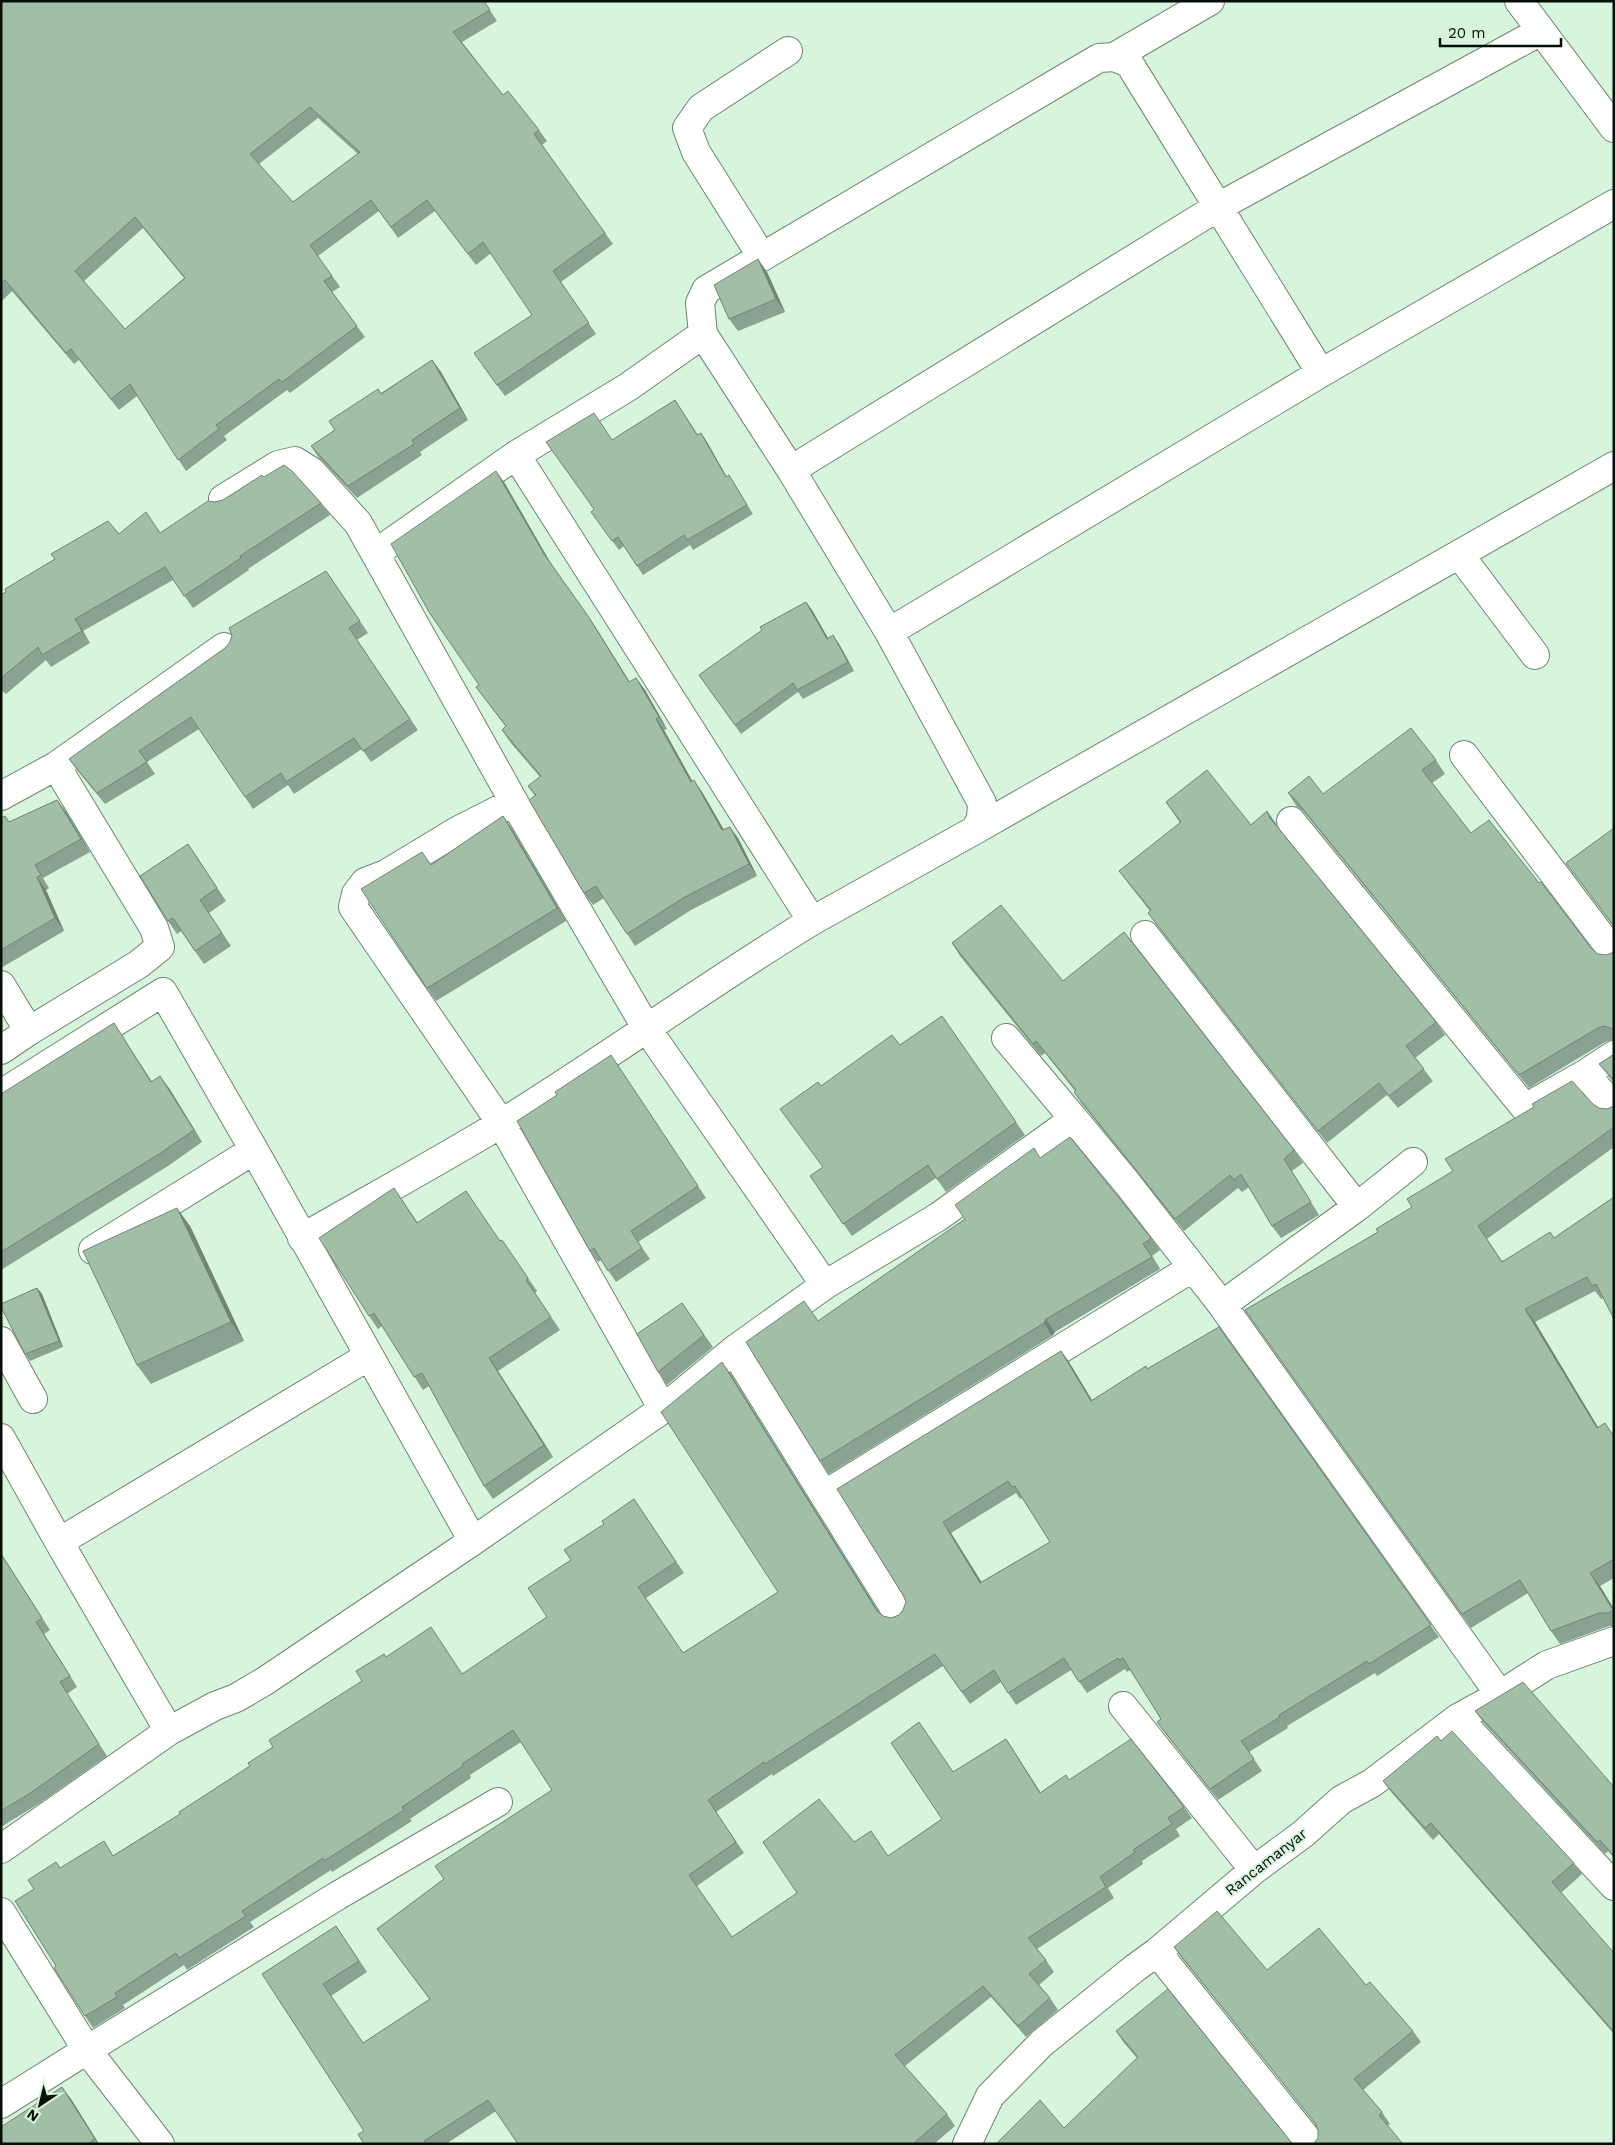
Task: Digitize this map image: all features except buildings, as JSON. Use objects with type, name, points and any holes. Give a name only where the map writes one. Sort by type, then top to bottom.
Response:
[{"type":"street","points":[[975,830],[981,819],[982,803],[889,632],[791,470],[703,334],[700,303],[706,290],[1099,58],[1114,57],[1210,1]]},
{"type":"street","points":[[1519,1],[1614,128]]},
{"type":"street","points":[[791,470],[1218,207],[1541,31]]},
{"type":"street","points":[[762,257],[696,152],[688,128],[701,108],[788,51]]},
{"type":"street","points":[[1114,57],[1129,64],[1321,374]]},
{"type":"street","points":[[889,632],[1321,374],[1614,204]]},
{"type":"street","points":[[376,553],[516,455],[628,387],[703,334]]},
{"type":"street","points":[[516,455],[812,920]]},
{"type":"street","points":[[223,499],[278,465],[295,460],[311,471],[358,523],[514,802],[647,1029],[825,1285]]},
{"type":"street","points":[[302,1238],[501,1123],[647,1029],[703,989],[812,920],[975,830],[1614,466]]},
{"type":"street","points":[[1460,554],[1535,655]]},
{"type":"street","points":[[1,796],[56,766],[224,647]]},
{"type":"street","points":[[1464,754],[1614,953]]},
{"type":"street","points":[[1,1050],[140,964],[160,947],[154,928],[56,766]]},
{"type":"street","points":[[514,802],[457,831],[386,874],[365,882],[356,894],[353,907],[501,1123],[663,1409]]},
{"type":"street","points":[[1291,821],[1525,1108],[1614,1055]]},
{"type":"street","points":[[1145,935],[1357,1207]]},
{"type":"street","points":[[1,985],[29,1031]]},
{"type":"street","points":[[1,1094],[163,992],[254,1150],[473,1541]]},
{"type":"street","points":[[1006,1038],[1127,1182],[1222,1305],[1500,1695]]},
{"type":"street","points":[[1585,1074],[1614,1107]]},
{"type":"street","points":[[1,1848],[169,1731],[214,1706],[236,1698],[265,1681],[473,1541],[663,1409],[734,1350],[825,1285],[938,1217],[1074,1119]]},
{"type":"street","points":[[93,1250],[254,1150]]},
{"type":"street","points":[[1222,1305],[1357,1207],[1413,1162]]},
{"type":"street","points":[[824,1495],[1192,1268]]},
{"type":"street","points":[[1,1341],[33,1399]]},
{"type":"street","points":[[734,1350],[898,1614]]},
{"type":"street","points":[[59,1542],[369,1356]]},
{"type":"street","points":[[1,1438],[169,1731]]},
{"type":"street","name":"Rancamanyar","points":[[967,2144],[990,2096],[1042,2043],[1157,1952],[1254,1870],[1303,1834],[1341,1800],[1372,1783],[1458,1718],[1500,1695],[1547,1665],[1614,1641]]},
{"type":"street","points":[[1123,1706],[1254,1870]]},
{"type":"street","points":[[1458,1718],[1614,1886]]},
{"type":"street","points":[[1,2104],[337,1896],[498,1802]]},
{"type":"street","points":[[1,1912],[87,2050],[160,2144]]},
{"type":"street","points":[[1157,1952],[1311,2144]]}]
